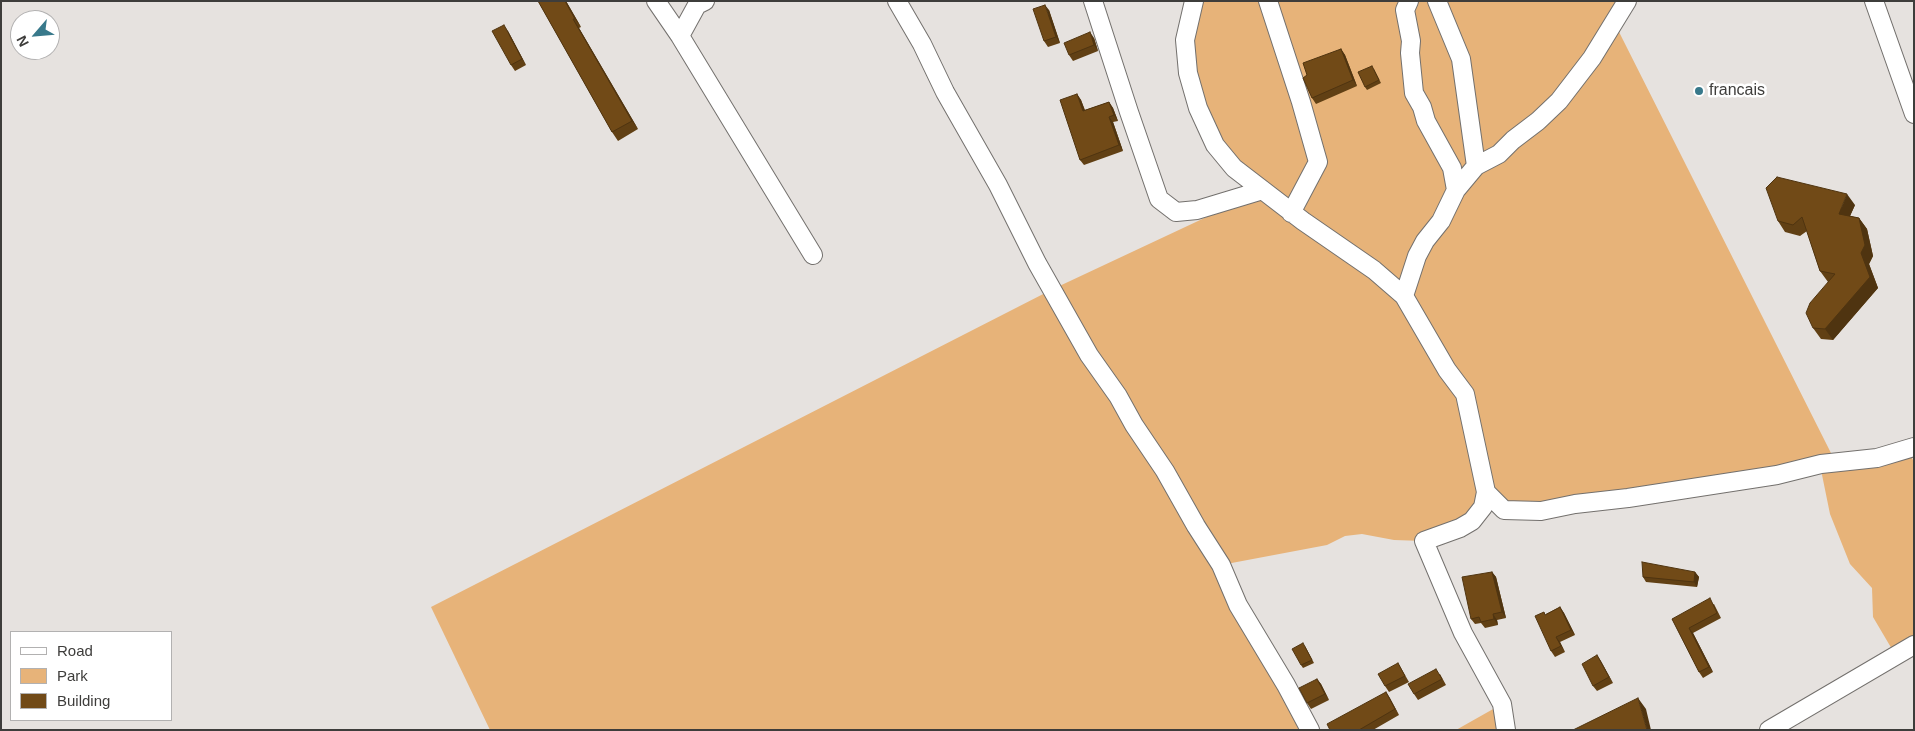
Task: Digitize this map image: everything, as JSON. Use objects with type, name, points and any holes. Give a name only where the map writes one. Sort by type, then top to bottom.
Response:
[{"type":"street","points":[[656,1],[680,36],[813,255]]},
{"type":"street","points":[[680,36],[697,4],[704,1]]},
{"type":"street","points":[[897,1],[922,44],[945,92],[998,185],[1037,263],[1089,355],[1118,396],[1221,565],[1238,605],[1286,685],[1310,730]]},
{"type":"street","points":[[1093,1],[1159,200],[1176,212],[1197,210],[1262,190]]},
{"type":"street","points":[[1194,1],[1185,40],[1188,73],[1198,108],[1215,145],[1234,168],[1292,213],[1374,270],[1404,296],[1447,370],[1465,394],[1486,492],[1483,507],[1472,521],[1460,528],[1424,541],[1463,633],[1502,704],[1506,730]]},
{"type":"street","points":[[1268,1],[1301,102],[1318,162],[1292,213]]},
{"type":"street","points":[[1409,1],[1405,10],[1411,41],[1410,53],[1414,93],[1422,107],[1426,122],[1452,168],[1456,190]]},
{"type":"street","points":[[1437,1],[1461,59],[1476,166]]},
{"type":"street","points":[[1404,296],[1417,256],[1425,241],[1441,221],[1456,190],[1476,166],[1499,154],[1512,140],[1559,101],[1592,58],[1627,1]]},
{"type":"street","points":[[1874,1],[1914,114]]},
{"type":"street","points":[[1486,492],[1504,510],[1541,511],[1575,504],[1777,476],[1820,464],[1877,458],[1914,447]]},
{"type":"street","points":[[1769,730],[1914,645]]},
{"type":"green space","points":[[1194,1],[1626,1],[1614,22],[1835,461],[1907,448],[1914,462],[1914,645],[1896,656],[1873,617],[1872,588],[1850,564],[1830,514],[1820,465],[1504,510],[1486,493],[1472,521],[1424,541],[1394,540],[1362,534],[1345,536],[1327,545],[1221,565],[1310,730],[490,730],[431,607],[1053,289],[1262,191],[1221,152],[1188,73]]},
{"type":"green space","points":[[1502,704],[1506,730],[1456,730]]},
{"type":"building","points":[[538,1],[565,1],[575,19],[573,19],[632,121],[612,132]]},
{"type":"building","points":[[1045,5],[1056,37],[1044,41],[1033,9]]},
{"type":"building","points":[[504,25],[522,59],[511,65],[492,31]]},
{"type":"building","points":[[1090,32],[1094,45],[1069,55],[1064,43]]},
{"type":"building","points":[[1341,49],[1353,80],[1312,98],[1303,78],[1307,75],[1303,63]]},
{"type":"building","points":[[1372,66],[1379,80],[1365,87],[1358,72]]},
{"type":"building","points":[[1077,94],[1083,111],[1109,102],[1114,115],[1109,117],[1119,145],[1080,160],[1060,100]]},
{"type":"building","points":[[1777,177],[1847,194],[1839,214],[1859,218],[1865,245],[1861,253],[1870,277],[1825,329],[1813,328],[1806,313],[1810,303],[1835,274],[1820,271],[1802,217],[1793,225],[1778,221],[1766,188]]},
{"type":"building","points":[[1642,562],[1695,572],[1694,582],[1643,577]]},
{"type":"building","points":[[1492,572],[1502,612],[1493,614],[1494,619],[1481,622],[1479,617],[1471,619],[1462,577]]},
{"type":"building","points":[[1710,598],[1717,613],[1689,628],[1709,667],[1699,672],[1672,619]]},
{"type":"building","points":[[1560,607],[1571,630],[1556,637],[1561,646],[1551,651],[1535,616],[1544,612],[1545,615]]},
{"type":"building","points":[[1303,643],[1312,660],[1301,665],[1292,649]]},
{"type":"building","points":[[1597,655],[1609,677],[1593,686],[1582,664]]},
{"type":"building","points":[[1398,663],[1405,676],[1385,686],[1378,674]]},
{"type":"building","points":[[1436,669],[1442,679],[1414,694],[1408,684]]},
{"type":"building","points":[[1317,679],[1325,694],[1307,703],[1299,688]]},
{"type":"building","points":[[1386,692],[1395,709],[1359,730],[1330,730],[1327,724]]},
{"type":"building","points":[[1638,698],[1647,730],[1573,730]]},
{"type":"place","name":"francais","points":[[1699,91]]}]
